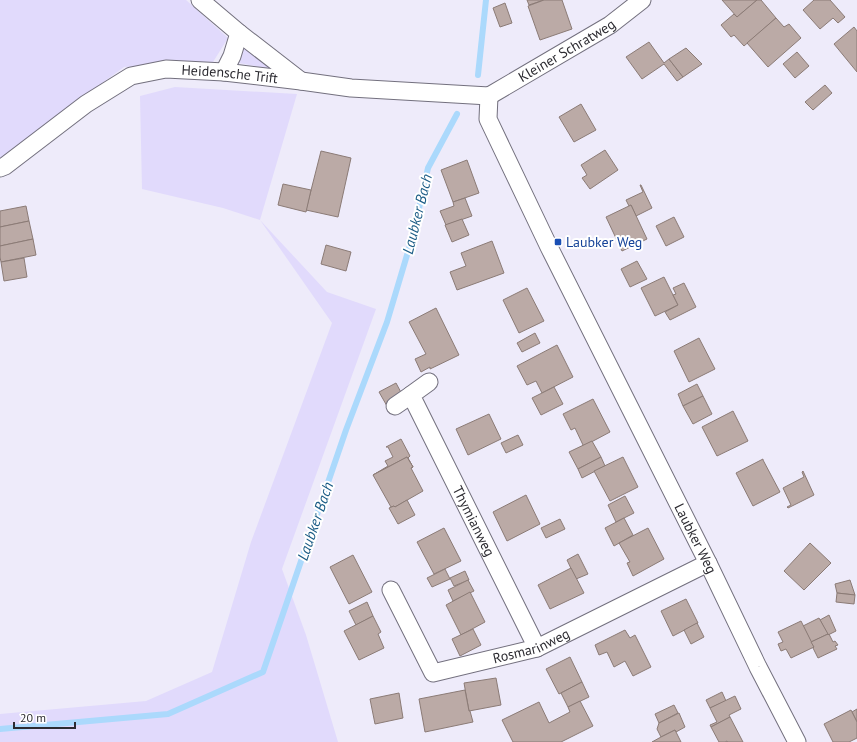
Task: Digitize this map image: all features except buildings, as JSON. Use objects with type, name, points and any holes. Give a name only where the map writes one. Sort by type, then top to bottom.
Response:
[{"type":"street","points":[[200,0],[239,33],[301,80]]},
{"type":"street","name":"Kleiner Schratweg","points":[[489,96],[610,25],[642,0]]},
{"type":"street","points":[[224,72],[232,56],[239,33]]},
{"type":"street","name":"Heidensche Trift","points":[[0,168],[5,166],[86,104],[131,76],[166,69],[224,72],[301,80],[351,88],[489,96]]},
{"type":"street","name":"Laubker Weg","points":[[489,96],[488,120],[549,248],[708,562],[758,667],[797,742]]},
{"type":"street","points":[[395,406],[429,382]]},
{"type":"street","name":"Thymianweg","points":[[411,395],[537,648]]},
{"type":"street","name":"Rosmarinweg","points":[[391,590],[433,672],[537,648],[708,562]]},
{"type":"shaded area","points":[[0,0],[186,0],[228,38],[213,62],[124,67],[0,158]]},
{"type":"shaded area","points":[[246,42],[280,71],[239,63]]},
{"type":"shaded area","points":[[175,87],[297,94],[260,220],[223,208],[142,189],[140,96]]},
{"type":"shaded area","points":[[260,220],[327,292],[376,309],[282,569],[306,635],[338,742],[0,742],[0,714],[146,701],[212,672],[251,542],[332,323]]},
{"type":"waterway","name":"Laubker Bach","points":[[478,75],[486,0]]},
{"type":"waterway","name":"Laubker Bach","points":[[0,729],[168,714],[263,672],[346,430],[387,322],[413,235],[428,168],[457,114]]},
{"type":"place","name":"Laubker Weg","points":[[558,242]]}]
